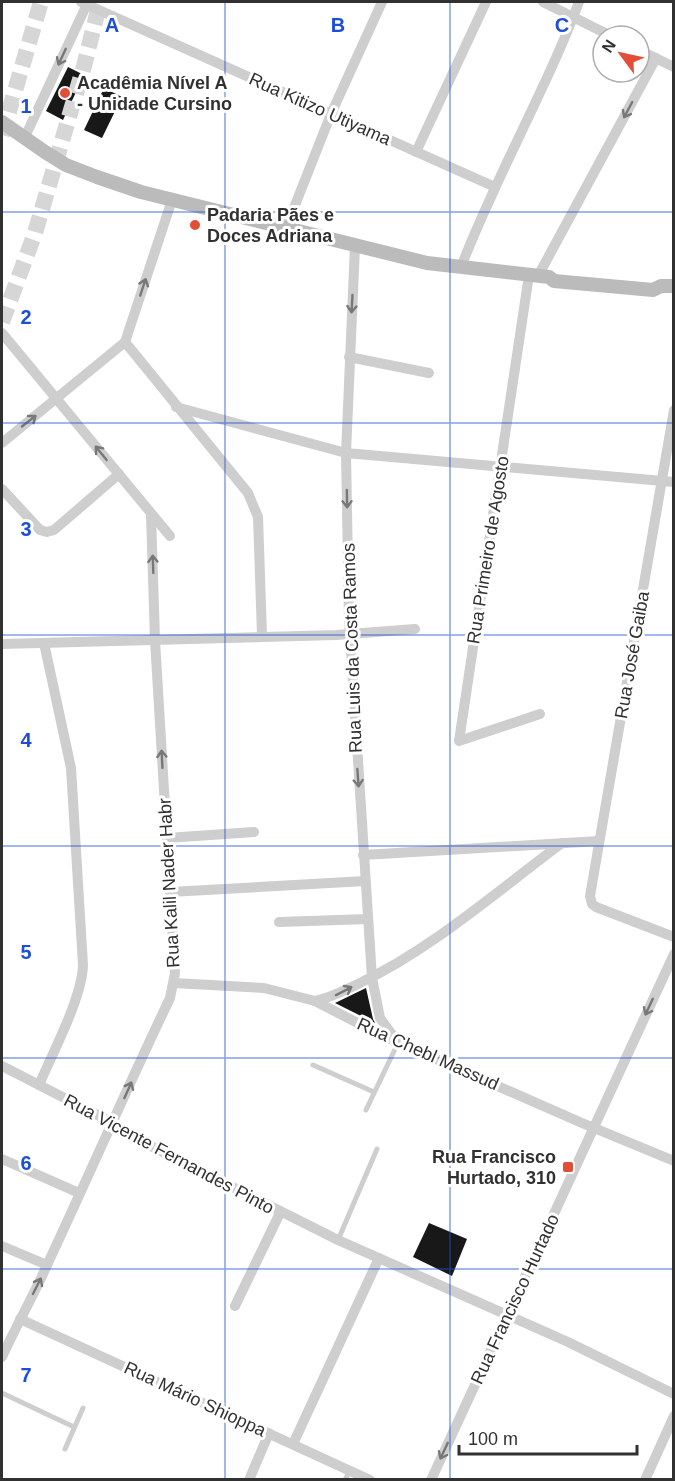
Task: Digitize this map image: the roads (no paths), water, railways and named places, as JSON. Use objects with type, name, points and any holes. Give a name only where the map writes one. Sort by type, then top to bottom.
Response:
[{"type":"main road","points":[[2,122],[24,139],[66,165],[97,177],[172,200],[355,246],[461,267],[539,276],[555,273],[655,281],[670,285]]},
{"type":"street","points":[[24,139],[85,2]]},
{"type":"street","name":"Rua Kitizo Utiyama","points":[[85,2],[495,187]]},
{"type":"street","points":[[286,228],[331,114],[382,2]]},
{"type":"street","points":[[416,153],[486,2]]},
{"type":"street","points":[[543,2],[591,26]]},
{"type":"street","points":[[461,267],[579,2]]},
{"type":"street","points":[[651,56],[674,66]]},
{"type":"street","points":[[539,276],[656,58]]},
{"type":"street","points":[[2,443],[125,342],[172,200]]},
{"type":"street","name":"Rua Luis da Costa Ramos","points":[[355,246],[346,453],[350,634],[372,978],[380,1018],[398,1043]]},
{"type":"street","name":"Rua Primeiro de Agosto","points":[[539,276],[501,468],[459,741],[540,714]]},
{"type":"street","points":[[2,333],[170,536]]},
{"type":"street","points":[[125,342],[248,493],[255,505],[258,517],[262,635]]},
{"type":"street","points":[[349,357],[429,373]]},
{"type":"street","points":[[176,407],[346,453],[668,482]]},
{"type":"street","name":"Rua José Gaiba","points":[[674,410],[668,482],[598,841],[590,900],[596,907],[674,937]]},
{"type":"street","points":[[2,489],[40,530],[47,532],[54,530],[119,474]]},
{"type":"street","name":"Rua Kalil Nader Habr","points":[[2,1357],[113,1123],[170,998],[174,983],[155,640],[151,515]]},
{"type":"street","points":[[2,644],[350,634],[415,628]]},
{"type":"street","points":[[39,1085],[77,995],[83,965],[71,768],[45,644]]},
{"type":"street","points":[[167,838],[254,832]]},
{"type":"street","points":[[363,855],[598,841]]},
{"type":"street","points":[[315,1001],[329,999],[372,978],[428,944],[562,843]]},
{"type":"street","points":[[170,892],[365,881]]},
{"type":"street","points":[[279,922],[368,919]]},
{"type":"street","name":"Rua Francisco Hurtado","points":[[431,1479],[674,954]]},
{"type":"street","name":"Rua Chebl Massud","points":[[174,983],[264,988],[315,1001],[398,1043],[674,1161]]},
{"type":"street","name":"Rua Vicente Fernandes Pinto","points":[[2,1066],[280,1213],[568,1341],[674,1394]]},
{"type":"street","points":[[2,1158],[79,1193]]},
{"type":"street","points":[[235,1306],[280,1213]]},
{"type":"street","points":[[2,1246],[47,1265]]},
{"type":"street","points":[[293,1444],[379,1258]]},
{"type":"street","name":"Rua Mário Shioppa","points":[[20,1319],[293,1444],[347,1475],[370,1479]]},
{"type":"street","points":[[645,1479],[674,1416]]},
{"type":"street","points":[[249,1479],[269,1433]]},
{"type":"lane","points":[[366,1110],[398,1043]]},
{"type":"lane","points":[[313,1065],[374,1092]]},
{"type":"lane","points":[[338,1240],[377,1149]]},
{"type":"lane","points":[[2,1393],[74,1427]]},
{"type":"lane","points":[[65,1449],[83,1408]]},
{"type":"tunnel","points":[[2,135],[41,2]]},
{"type":"tunnel","points":[[2,322],[35,233],[84,66],[100,2]]},
{"type":"place","name":"Acadêmia Nível A - Unidade Cursino","points":[[65,93]]},
{"type":"place","name":"Padaria Pães e Doces Adriana","points":[[195,225]]},
{"type":"place","name":"Rua Francisco Hurtado, 310","points":[[568,1167]]}]
